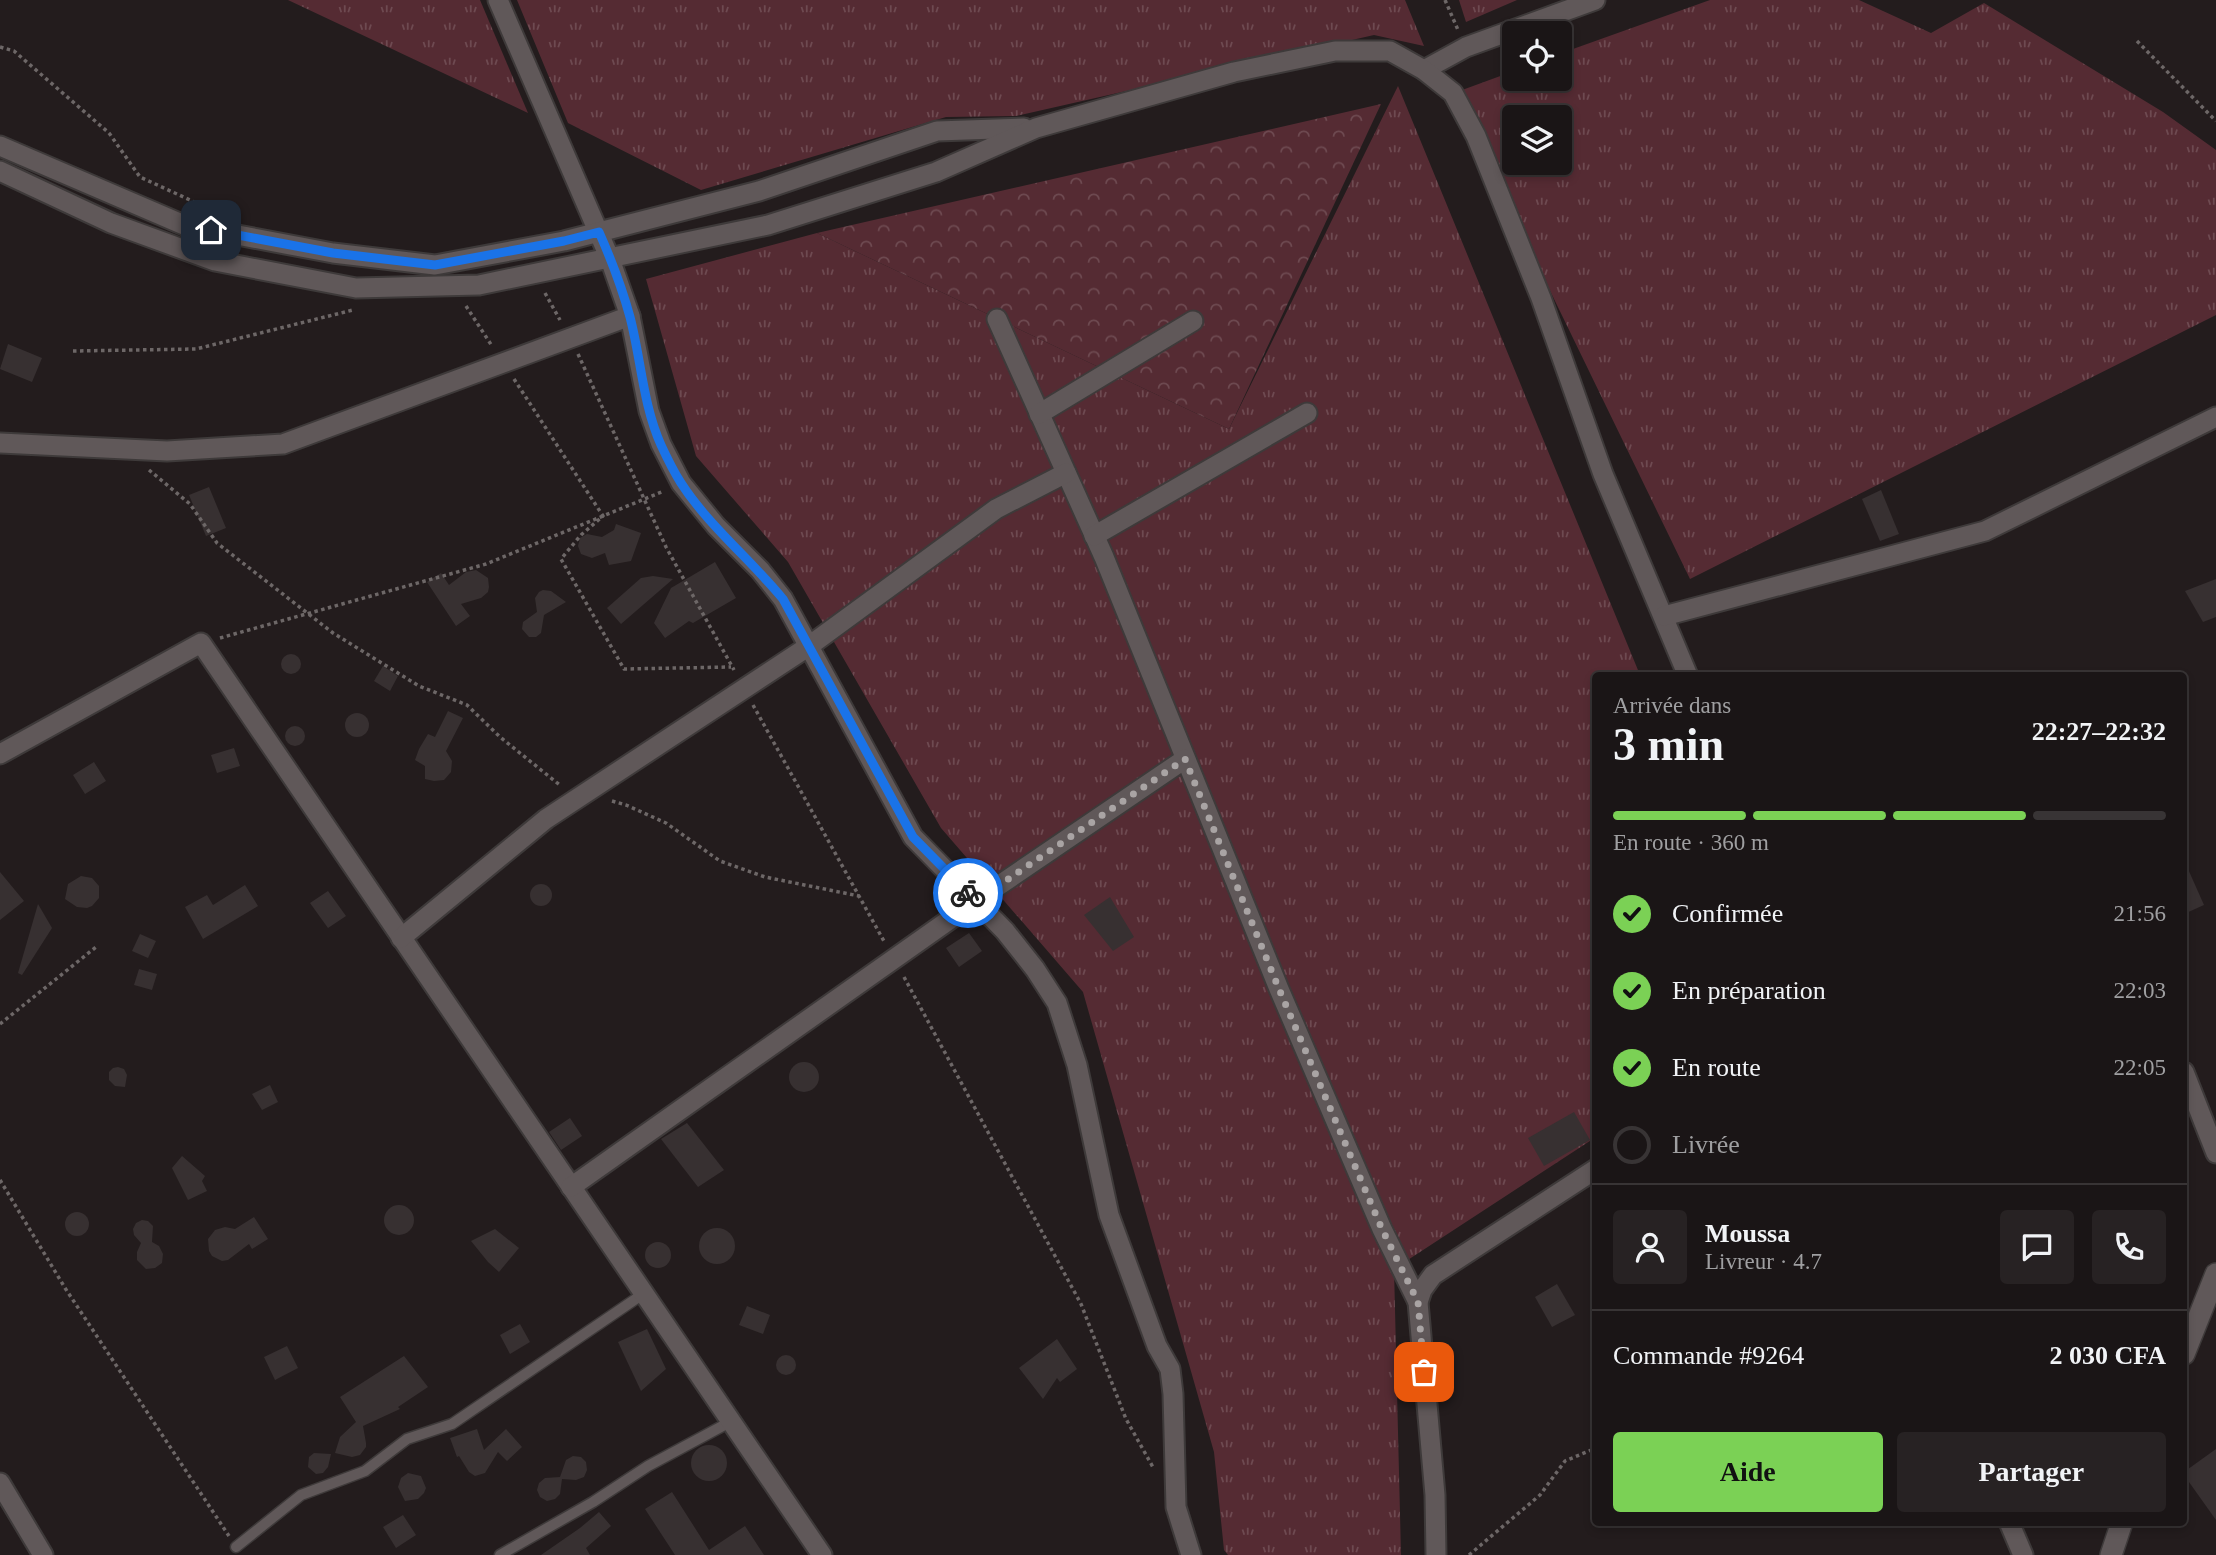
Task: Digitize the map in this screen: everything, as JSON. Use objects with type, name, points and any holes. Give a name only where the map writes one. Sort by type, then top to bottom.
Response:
[{"type":"street","points":[[498,0],[610,259],[630,316],[649,411],[661,444],[681,484],[783,599],[913,837],[1005,931],[1057,1003],[1077,1065],[1109,1215],[1157,1346],[1170,1369],[1176,1507],[1191,1555]]},
{"type":"street","points":[[1424,70],[1466,47],[1595,0]]},
{"type":"street","points":[[0,171],[111,223],[215,261],[356,288],[479,285],[768,225],[936,172],[1036,128],[1234,72],[1335,51],[1390,51],[1424,70],[1454,93],[1476,136],[1541,298],[1603,474],[1686,672]]},
{"type":"street","points":[[0,146],[184,225],[333,253],[435,265],[564,241],[759,191],[937,131],[1036,128]]},
{"type":"street","points":[[0,443],[167,451],[283,444],[630,316]]},
{"type":"street","points":[[997,319],[1094,536],[1279,989],[1382,1229],[1418,1302],[1435,1495],[1436,1555]]},
{"type":"street","points":[[1039,414],[1193,321]]},
{"type":"street","points":[[1094,536],[1307,413]]},
{"type":"street","points":[[1664,616],[1985,531],[2216,417]]},
{"type":"street","points":[[401,938],[546,818],[809,646],[996,509],[1066,473]]},
{"type":"street","points":[[0,754],[201,643],[822,1555]]},
{"type":"street","points":[[571,1188],[976,901],[1185,759]]},
{"type":"street","points":[[2187,1080],[2216,1153]]},
{"type":"street","points":[[1418,1302],[1422,1290],[1433,1275],[1592,1172]]},
{"type":"street","points":[[2187,1346],[2216,1274]]},
{"type":"street","points":[[0,1483],[43,1555]]},
{"type":"street","points":[[2011,1526],[2023,1555]]},
{"type":"street","points":[[2111,1555],[2121,1526]]},
{"type":"lane","points":[[236,1546],[301,1495],[365,1471],[407,1439],[452,1424],[643,1294]]},
{"type":"lane","points":[[500,1555],[593,1502],[648,1466],[730,1422]]},
{"type":"path","points":[[1445,0],[1466,47]]},
{"type":"path","points":[[2137,41],[2216,121]]},
{"type":"path","points":[[0,47],[14,51],[109,133],[139,177],[204,206]]},
{"type":"path","points":[[534,274],[570,339],[666,547],[1081,1304],[1126,1419],[1157,1474]]},
{"type":"path","points":[[452,286],[603,516]]},
{"type":"path","points":[[73,351],[196,349],[365,307]]},
{"type":"path","points":[[123,449],[190,504],[217,543],[309,614],[418,687],[467,705],[500,737],[563,787],[626,805],[666,823],[720,860],[765,877],[859,896]]},
{"type":"path","points":[[201,643],[486,564],[681,484]]},
{"type":"path","points":[[603,516],[561,559],[624,669],[733,667]]},
{"type":"path","points":[[0,1024],[96,947]]},
{"type":"path","points":[[0,1180],[65,1288],[236,1546]]},
{"type":"path","points":[[1469,1555],[1540,1495],[1565,1461],[1592,1450]]},
{"type":"green space","points":[[288,0],[480,0],[528,113]]},
{"type":"green space","points":[[517,0],[1405,0],[1424,46],[1374,35],[1016,116],[946,117],[701,190],[568,123]]},
{"type":"green space","points":[[1459,0],[1517,0],[1466,22]]},
{"type":"green space","points":[[1710,0],[1859,0],[1931,33],[1984,3],[2163,112],[2216,150],[2216,315],[1690,579],[1454,93],[1502,75],[1502,91],[1572,91],[1572,49]]},
{"type":"green space","points":[[1398,86],[1639,672],[1592,672],[1592,1140],[1394,1269],[1401,1555],[1228,1555],[1224,1550],[1214,1452],[1083,992],[941,828],[788,562],[696,456],[646,279],[817,233],[1229,429]]},
{"type":"green space","points":[[1381,104],[1229,429],[817,233]]},
{"type":"building","points":[[8,344],[42,358],[32,382],[0,369]]},
{"type":"building","points":[[209,487],[226,528],[206,536],[189,495]]},
{"type":"building","points":[[1881,490],[1899,534],[1880,541],[1862,499]]},
{"type":"building","points":[[616,524],[641,533],[631,561],[609,565],[605,553],[592,558],[581,554],[578,546],[580,538],[587,534],[602,537],[614,530]]},
{"type":"building","points":[[715,562],[736,598],[693,623],[689,621],[665,638],[654,623],[671,588]]},
{"type":"building","points":[[476,570],[488,578],[488,592],[481,598],[461,604],[470,616],[456,626],[427,582],[441,573],[449,585],[466,572]]},
{"type":"building","points":[[653,576],[673,579],[621,624],[607,608],[641,578]]},
{"type":"building","points":[[2216,579],[2216,617],[2203,622],[2185,591]]},
{"type":"building","points":[[543,590],[551,591],[566,602],[544,615],[541,633],[536,637],[529,637],[522,629],[523,622],[537,612],[535,598]]},
{"type":"building","points":[[291,654],[298,657],[301,664],[298,671],[291,674],[284,671],[281,664],[284,657]]},
{"type":"building","points":[[383,666],[398,676],[390,691],[374,681]]},
{"type":"building","points":[[448,711],[463,718],[446,751],[452,761],[451,772],[444,780],[425,779],[425,766],[415,760],[428,734],[435,737]]},
{"type":"building","points":[[357,713],[366,716],[369,725],[366,734],[357,737],[348,734],[345,725],[348,716]]},
{"type":"building","points":[[295,726],[302,729],[305,736],[302,743],[295,746],[288,743],[285,736],[288,729]]},
{"type":"building","points":[[234,748],[240,766],[217,773],[211,755]]},
{"type":"building","points":[[94,762],[106,781],[85,794],[73,775]]},
{"type":"building","points":[[2187,867],[2204,905],[2187,913]]},
{"type":"building","points":[[0,872],[24,901],[0,920]]},
{"type":"building","points":[[81,876],[92,878],[99,886],[99,898],[87,908],[77,907],[65,899],[68,884]]},
{"type":"building","points":[[541,884],[549,887],[552,895],[549,903],[541,906],[533,903],[530,895],[533,887]]},
{"type":"building","points":[[245,885],[258,906],[203,939],[185,907],[207,895],[213,905]]},
{"type":"building","points":[[328,891],[346,916],[328,928],[310,903]]},
{"type":"building","points":[[1110,897],[1134,937],[1113,951],[1084,915]]},
{"type":"building","points":[[38,904],[52,928],[22,975],[18,973]]},
{"type":"building","points":[[969,933],[982,951],[959,967],[946,948]]},
{"type":"building","points":[[140,934],[156,941],[148,958],[132,951]]},
{"type":"building","points":[[139,969],[157,974],[152,990],[134,985]]},
{"type":"building","points":[[804,1062],[810,1063],[818,1071],[818,1083],[810,1091],[804,1092],[798,1091],[790,1083],[789,1077],[790,1071],[798,1063]]},
{"type":"building","points":[[118,1067],[124,1069],[127,1075],[125,1087],[115,1086],[109,1080],[109,1072]]},
{"type":"building","points":[[270,1085],[278,1102],[262,1110],[252,1094]]},
{"type":"building","points":[[1574,1112],[1590,1140],[1544,1166],[1528,1138]]},
{"type":"building","points":[[570,1118],[582,1136],[561,1150],[549,1132]]},
{"type":"building","points":[[687,1123],[724,1170],[698,1187],[661,1139]]},
{"type":"building","points":[[182,1156],[205,1176],[202,1181],[207,1191],[188,1200],[172,1168]]},
{"type":"building","points":[[399,1205],[410,1209],[414,1220],[410,1231],[399,1235],[388,1231],[384,1220],[388,1209]]},
{"type":"building","points":[[77,1212],[88,1219],[89,1224],[82,1235],[77,1236],[66,1229],[65,1224],[72,1213]]},
{"type":"building","points":[[254,1217],[268,1239],[252,1249],[249,1244],[228,1260],[222,1261],[212,1256],[208,1239],[215,1230],[225,1227],[235,1229]]},
{"type":"building","points":[[142,1220],[153,1226],[152,1242],[159,1246],[163,1254],[162,1263],[155,1268],[146,1269],[137,1260],[141,1243],[134,1235],[133,1229],[136,1223]]},
{"type":"building","points":[[717,1228],[730,1233],[735,1246],[730,1259],[717,1264],[704,1259],[699,1246],[704,1233]]},
{"type":"building","points":[[495,1229],[519,1248],[499,1272],[471,1241]]},
{"type":"building","points":[[658,1242],[667,1246],[671,1255],[667,1264],[658,1268],[649,1264],[645,1255],[649,1246]]},
{"type":"building","points":[[1557,1284],[1575,1315],[1552,1327],[1535,1297]]},
{"type":"building","points":[[747,1306],[770,1315],[763,1334],[739,1325]]},
{"type":"building","points":[[520,1324],[530,1342],[510,1354],[500,1335]]},
{"type":"building","points":[[647,1329],[666,1369],[641,1391],[618,1342]]},
{"type":"building","points":[[1057,1339],[1077,1369],[1060,1382],[1057,1378],[1043,1399],[1019,1368]]},
{"type":"building","points":[[287,1346],[298,1368],[275,1380],[264,1357]]},
{"type":"building","points":[[786,1355],[793,1358],[796,1365],[793,1372],[786,1375],[779,1372],[776,1365],[779,1358]]},
{"type":"building","points":[[404,1356],[428,1387],[398,1407],[400,1409],[363,1426],[366,1447],[360,1455],[352,1457],[335,1453],[340,1437],[356,1422],[340,1397]]},
{"type":"building","points":[[477,1429],[484,1450],[506,1429],[522,1447],[507,1461],[498,1452],[485,1473],[475,1476],[469,1472],[459,1456],[457,1457],[450,1438]]},
{"type":"building","points":[[709,1445],[721,1451],[727,1463],[721,1475],[709,1481],[697,1475],[691,1463],[697,1451]]},
{"type":"building","points":[[2216,1449],[2216,1520],[2187,1479],[2187,1470]]},
{"type":"building","points":[[314,1453],[331,1454],[328,1467],[323,1473],[316,1474],[308,1467],[309,1457]]},
{"type":"building","points":[[573,1456],[581,1457],[586,1462],[584,1477],[576,1480],[562,1479],[560,1494],[555,1499],[547,1501],[540,1497],[537,1490],[539,1483],[545,1478],[560,1477],[566,1460]]},
{"type":"building","points":[[408,1473],[421,1476],[426,1488],[418,1499],[405,1501],[398,1487],[401,1478]]},
{"type":"building","points":[[672,1492],[709,1550],[745,1526],[764,1555],[675,1555],[645,1509]]},
{"type":"building","points":[[599,1512],[611,1526],[586,1548],[590,1555],[541,1555],[580,1528]]},
{"type":"building","points":[[403,1515],[416,1535],[396,1548],[383,1527]]},
{"type":"way so far","points":[[968,893],[976,901],[1185,759],[1279,989],[1382,1229],[1418,1302],[1424,1372]]},
{"type":"route","points":[[211,230],[333,253],[435,265],[599,232],[630,316],[649,411],[661,444],[681,484],[783,599],[913,837],[968,893]]}]
